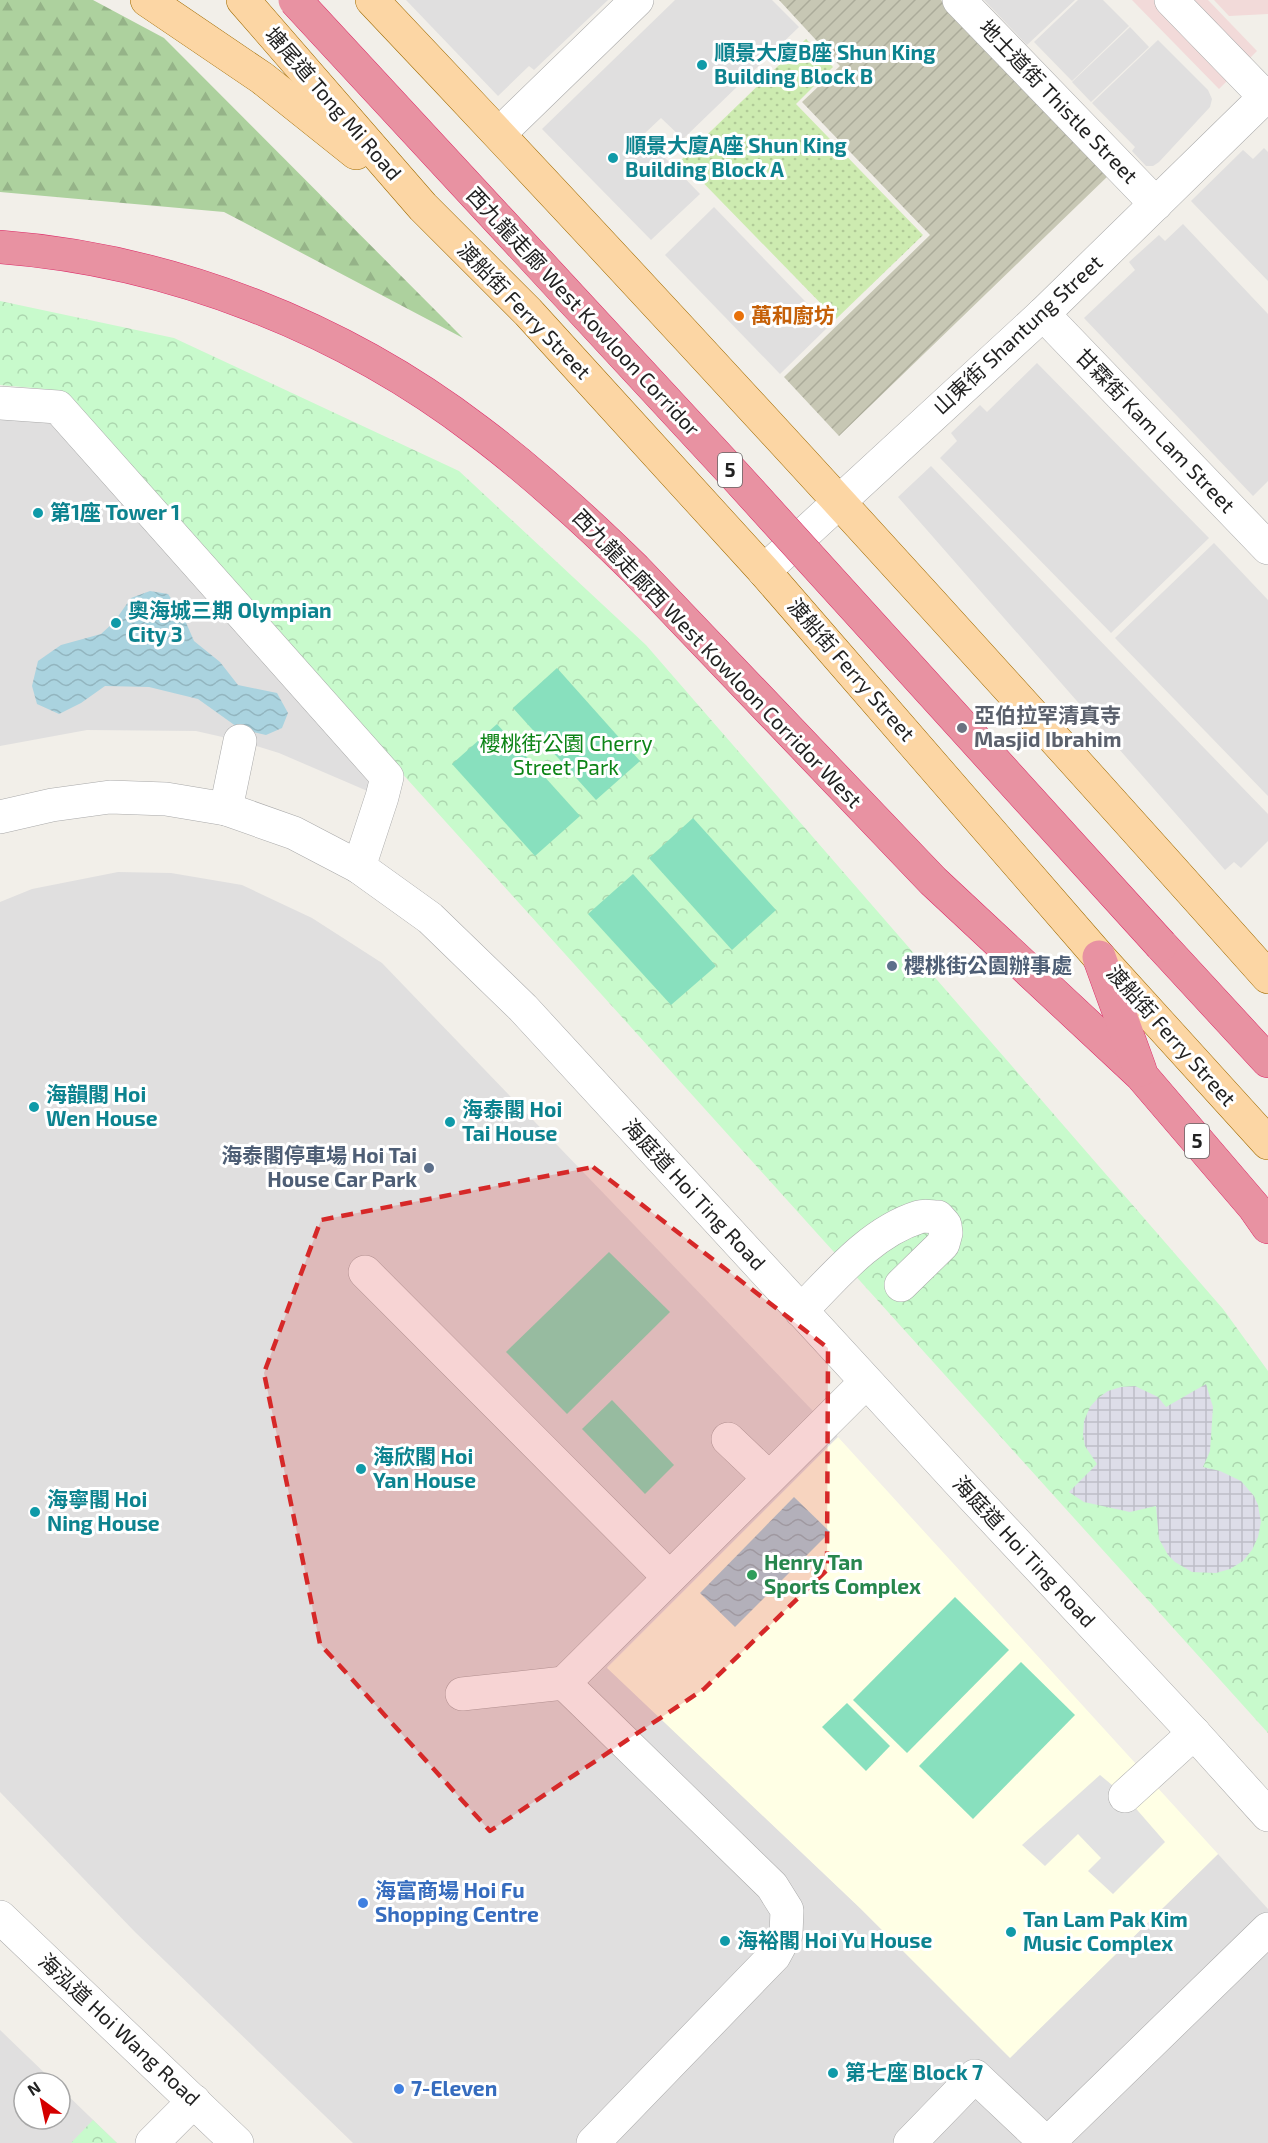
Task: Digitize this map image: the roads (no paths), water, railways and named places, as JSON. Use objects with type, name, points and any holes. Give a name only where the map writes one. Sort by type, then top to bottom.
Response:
[{"type":"highway","name":"西九龍走廊 West Kowloon Corridor","points":[[295,0],[731,471],[1268,1061]]},
{"type":"highway","name":"西九龍走廊西 West Kowloon Corridor West","points":[[0,247],[31,249],[110,262],[177,280],[244,302],[327,336],[428,396],[477,430],[519,463],[598,532],[933,881],[1141,1075]]},
{"type":"highway","points":[[1099,957],[1141,1075]]},
{"type":"highway","name":"5","points":[[1141,1075],[1254,1207],[1268,1227]]},
{"type":"main road","points":[[147,0],[262,78],[423,207]]},
{"type":"main road","name":"塘尾道 Tong Mi Road","points":[[243,0],[423,207]]},
{"type":"main road","points":[[372,0],[840,502],[1268,977]]},
{"type":"main road","name":"渡船街 Ferry Street","points":[[423,207],[528,312],[764,571],[1099,957],[1268,1143]]},
{"type":"street","points":[[499,134],[637,0]]},
{"type":"street","name":"地士道街 Thistle Street","points":[[959,0],[1156,204]]},
{"type":"street","points":[[1171,0],[1267,97]]},
{"type":"street","name":"山東街 Shantung Street","points":[[764,571],[1042,314],[1267,97]]},
{"type":"street","name":"甘霖街 Kam Lam Street","points":[[1042,314],[1268,548]]},
{"type":"street","points":[[0,403],[58,407],[387,777],[359,867]]},
{"type":"street","points":[[226,809],[240,741]]},
{"type":"street","name":"海庭道 Hoi Ting Road","points":[[0,817],[52,805],[110,797],[166,800],[226,809],[294,833],[359,867],[430,918],[523,1008],[1268,1815]]},
{"type":"street","points":[[801,1311],[873,1242],[897,1227],[922,1216],[938,1217],[945,1225],[944,1244],[901,1286]]},
{"type":"street","points":[[365,1272],[669,1577]]},
{"type":"street","points":[[462,1694],[564,1683],[866,1382]]},
{"type":"street","points":[[729,1439],[769,1478]]},
{"type":"street","points":[[564,1683],[772,1886],[787,1910],[786,1934],[774,1956],[593,2143]]},
{"type":"street","points":[[1125,1796],[1194,1733]]},
{"type":"street","name":"海泓道 Hoi Wang Road","points":[[3,1926],[195,2101],[237,2143]]},
{"type":"street","points":[[910,2143],[975,2076],[1047,2143],[1268,1929]]},
{"type":"street","points":[[152,2143],[195,2101]]},
{"type":"water","points":[[150,591],[168,594],[184,618],[194,641],[220,662],[238,685],[277,693],[288,713],[282,728],[266,735],[240,729],[198,699],[149,687],[105,686],[81,703],[59,714],[37,704],[32,686],[38,661],[61,645],[101,634],[114,622],[131,598]]},
{"type":"water","points":[[794,1497],[830,1532],[735,1627],[700,1593]]},
{"type":"place","name":"順景大廈B座 Shun King Building Block B","points":[[702,65]]},
{"type":"place","name":"順景大廈A座 Shun King Building Block A","points":[[613,158]]},
{"type":"place","name":"萬和廚坊","points":[[739,316]]},
{"type":"place","name":"第1座 Tower 1","points":[[38,513]]},
{"type":"place","name":"奧海城三期 Olympian City 3","points":[[116,623]]},
{"type":"place","name":"亞伯拉罕清真寺 Masjid Ibrahim","points":[[962,728]]},
{"type":"place","name":"櫻桃街公園辦事處","points":[[892,966]]},
{"type":"place","name":"海韻閣 Hoi Wen House","points":[[34,1107]]},
{"type":"place","name":"海泰閣 Hoi Tai House","points":[[450,1122]]},
{"type":"place","name":"海泰閣停車場 Hoi Tai House Car Park","points":[[429,1168]]},
{"type":"place","name":"海欣閣 Hoi Yan House","points":[[361,1469]]},
{"type":"place","name":"海寧閣 Hoi Ning House","points":[[35,1512]]},
{"type":"place","name":"Henry Tan Sports Complex","points":[[752,1575]]},
{"type":"place","name":"海富商場 Hoi Fu Shopping Centre","points":[[363,1903]]},
{"type":"place","name":"Tan Lam Pak Kim Music Complex","points":[[1011,1932]]},
{"type":"place","name":"海裕閣 Hoi Yu House","points":[[725,1941]]},
{"type":"place","name":"第七座 Block 7","points":[[833,2073]]},
{"type":"place","name":"7-Eleven","points":[[399,2089]]},
{"type":"park label","name":"櫻桃街公園 Cherry Street Park","points":[[566,756]]}]
